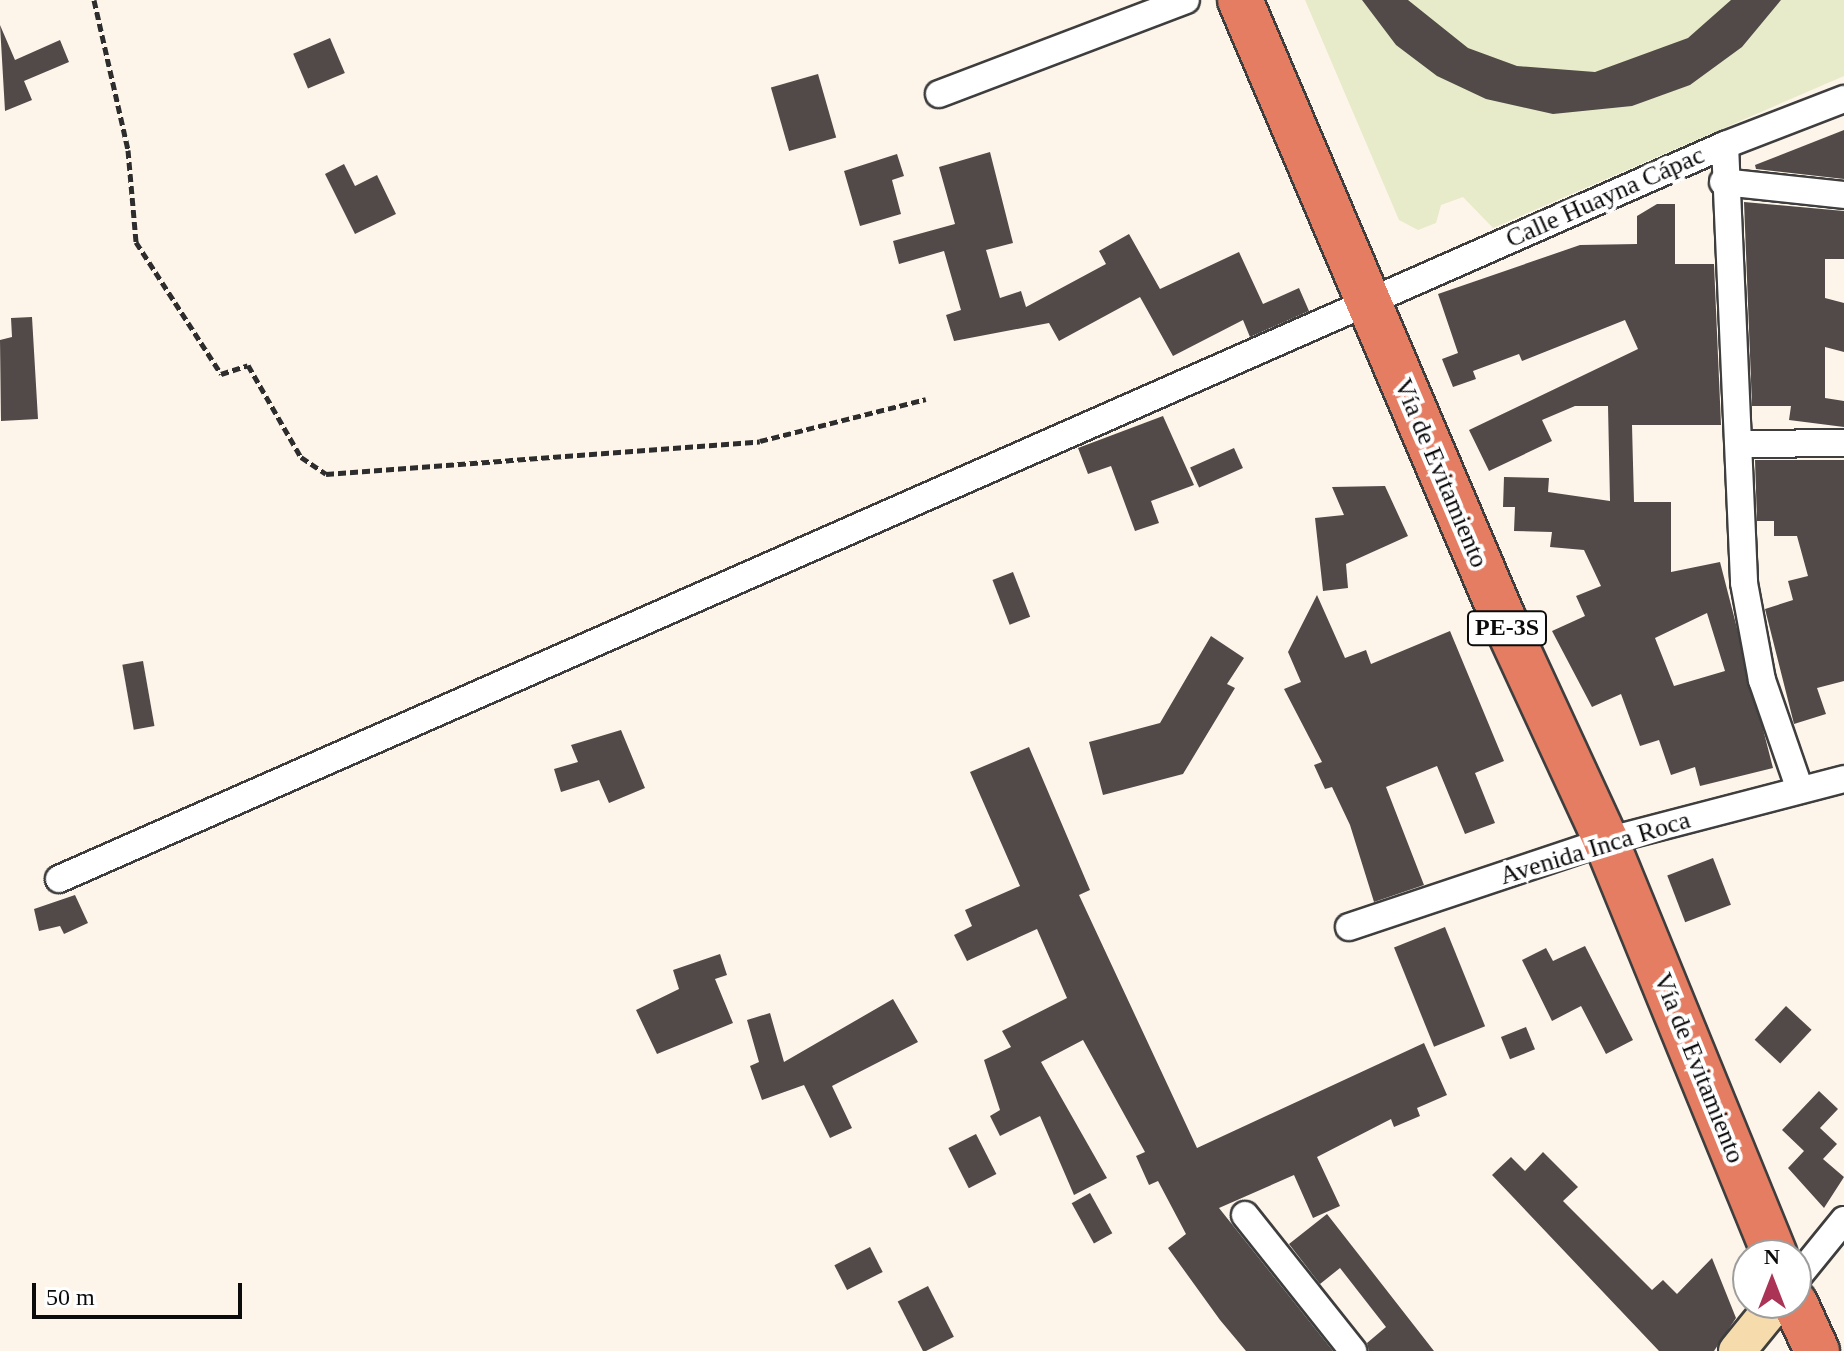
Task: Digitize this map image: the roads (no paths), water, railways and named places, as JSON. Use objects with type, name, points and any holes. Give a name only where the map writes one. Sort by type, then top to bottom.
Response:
[{"type":"highway","name":"Vía de Evitamiento","points":[[1240,0],[1367,301],[1606,841],[1768,1239]]},
{"type":"highway","points":[[1802,1319],[1817,1351]]},
{"type":"street","points":[[939,94],[1186,0]]},
{"type":"street","name":"Calle Huayna Cápac","points":[[59,879],[1367,301],[1725,145],[1844,99]]},
{"type":"street","points":[[1725,145],[1723,182],[1744,583],[1762,680],[1800,790]]},
{"type":"street","points":[[1723,182],[1844,195]]},
{"type":"street","points":[[1739,444],[1844,443]]},
{"type":"street","name":"Avenida Inca Roca","points":[[1349,927],[1606,841],[1844,779]]},
{"type":"street","points":[[1245,1215],[1353,1351]]},
{"type":"street","points":[[1812,1259],[1844,1220]]},
{"type":"street","points":[[1737,1351],[1763,1319]]}]
